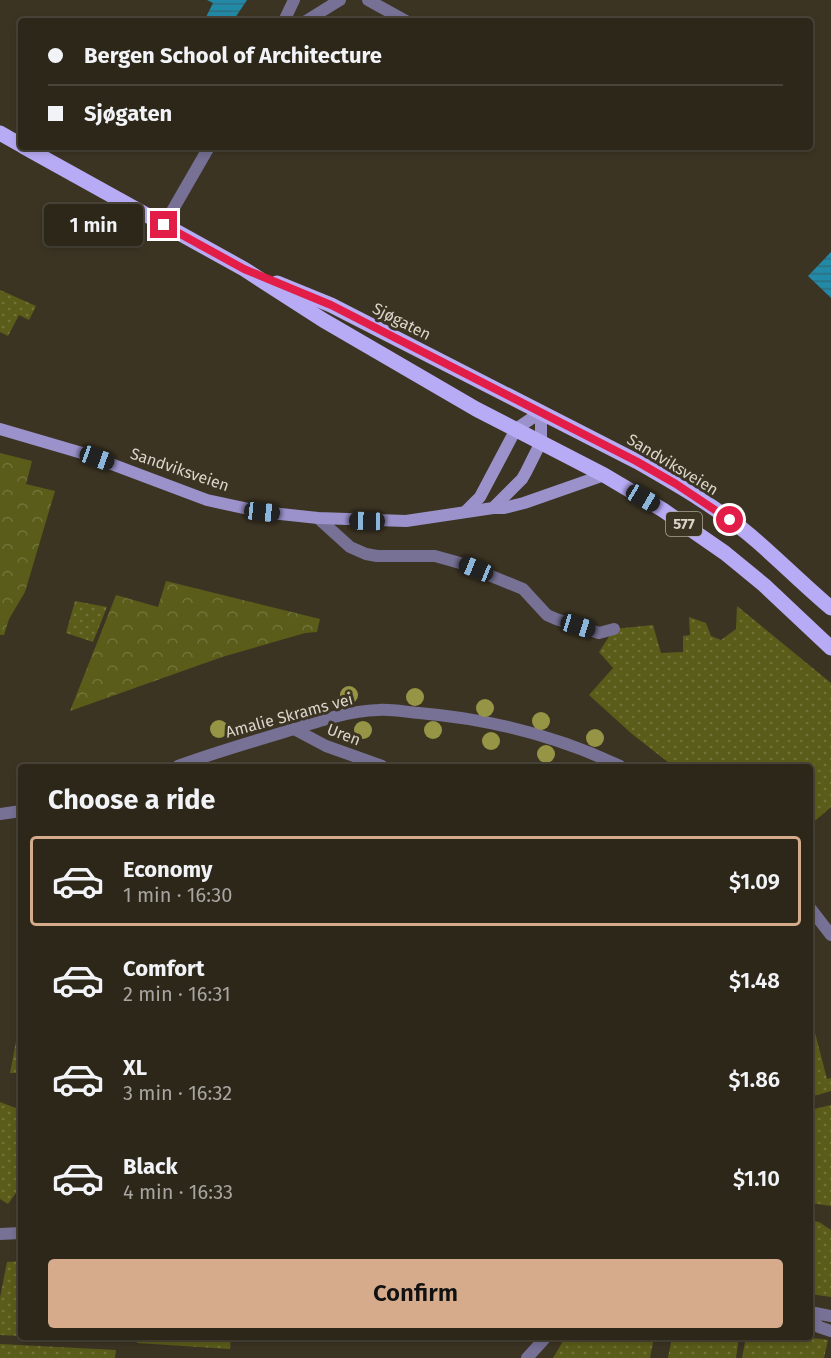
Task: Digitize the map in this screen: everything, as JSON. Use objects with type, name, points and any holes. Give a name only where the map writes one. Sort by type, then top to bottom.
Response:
[{"type":"main road","name":"Sjøgaten","points":[[0,134],[18,143]]},
{"type":"main road","name":"Sjøgaten","points":[[30,150],[244,269],[322,320],[476,409],[516,429]]},
{"type":"main road","name":"Sjøgaten","points":[[244,269],[331,305],[541,412]]},
{"type":"main road","points":[[466,511],[480,497],[516,429],[541,412]]},
{"type":"main road","points":[[493,508],[522,479],[541,442],[541,412]]},
{"type":"main road","name":"Sandviksveien","points":[[541,412],[636,461],[716,510],[758,542],[806,588],[831,608]]},
{"type":"main road","name":"Sandviksveien","points":[[0,429],[82,453],[207,500],[262,512],[318,519],[406,521],[466,511],[504,508],[604,475]]},
{"type":"main road","name":"577","points":[[516,429],[604,475],[663,510],[725,553],[764,585],[831,648]]},
{"type":"street","points":[[285,18],[294,0]]},
{"type":"street","points":[[311,18],[340,0]]},
{"type":"street","points":[[368,0],[401,18]]},
{"type":"street","points":[[164,225],[207,150]]},
{"type":"street","points":[[318,519],[350,547],[366,554],[435,556],[460,562],[522,589],[547,615],[556,620],[599,633],[614,629]]},
{"type":"street","name":"Amalie Skrams vei","points":[[184,764],[228,748],[342,714],[380,710],[453,716],[522,729],[549,736],[616,764]]},
{"type":"street","name":"Uren","points":[[294,729],[326,746],[376,764]]},
{"type":"street","points":[[0,814],[18,811]]},
{"type":"street","points":[[813,912],[831,935]]},
{"type":"street","points":[[0,1234],[18,1233]]},
{"type":"street","points":[[813,1314],[831,1316]]},
{"type":"street","points":[[813,1318],[819,1327],[831,1331]]},
{"type":"street","points":[[527,1358],[543,1340]]},
{"type":"green space","points":[[0,290],[36,306],[29,320],[19,315],[8,336],[0,332]]},
{"type":"green space","points":[[0,453],[32,461],[26,484],[55,491],[25,592],[9,619],[4,635],[0,635]]},
{"type":"green space","points":[[166,581],[320,619],[317,632],[305,633],[222,657],[70,711],[116,595],[158,607]]},
{"type":"green space","points":[[75,601],[107,607],[93,642],[66,633]]},
{"type":"green space","points":[[737,606],[831,683],[831,807],[813,822],[813,764],[670,764],[632,734],[589,695],[613,668],[599,652],[614,629],[653,625],[661,653],[683,652],[683,636],[690,635],[689,617],[706,623],[711,636],[721,640],[736,629]]},
{"type":"green space","points":[[813,1025],[827,1079],[831,1078],[831,1091],[813,1096]]},
{"type":"green space","points":[[18,1031],[18,1082],[17,1073],[10,1073]]},
{"type":"green space","points":[[0,1102],[18,1109],[18,1190],[8,1204],[0,1199]]},
{"type":"green space","points":[[831,1105],[831,1206],[813,1203],[813,1109]]},
{"type":"green space","points":[[813,1221],[831,1230],[831,1297],[813,1294]]},
{"type":"green space","points":[[18,1261],[18,1336],[0,1335],[0,1298],[7,1262]]},
{"type":"green space","points":[[813,1338],[828,1340],[824,1358],[742,1358],[745,1340],[813,1340]]},
{"type":"green space","points":[[137,1340],[231,1340],[230,1349],[137,1343]]},
{"type":"green space","points":[[564,1340],[653,1340],[650,1358],[553,1358]]},
{"type":"green space","points":[[671,1340],[739,1340],[736,1358],[668,1358]]},
{"type":"green space","points":[[0,1344],[116,1350],[115,1358],[0,1358]]},
{"type":"water","points":[[207,0],[247,0],[235,18],[206,18],[213,3]]},
{"type":"water","points":[[831,252],[831,298],[808,276]]},
{"type":"route","points":[[164,225],[244,269],[331,305],[636,461],[730,520]]}]
